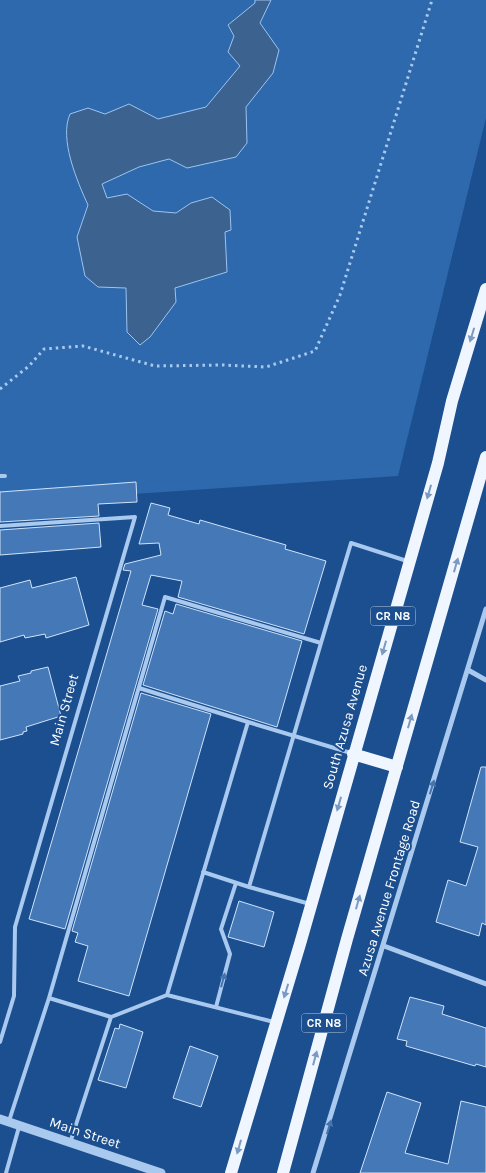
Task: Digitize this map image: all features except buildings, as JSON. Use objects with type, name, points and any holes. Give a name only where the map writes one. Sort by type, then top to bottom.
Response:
[{"type":"main road","name":"South Azusa Avenue","points":[[231,1173],[311,905],[438,463],[452,401],[486,289]]},
{"type":"main road","name":"CR N8","points":[[283,1173],[486,457]]},
{"type":"main road","points":[[353,754],[397,768]]},
{"type":"street","name":"Azusa Avenue Frontage Road","points":[[313,1173],[486,609]]},
{"type":"street","points":[[468,670],[486,680]]},
{"type":"street","points":[[384,946],[486,984]]},
{"type":"street","name":"Main Street","points":[[5,1120],[157,1172]]},
{"type":"lane","name":"Main Street","points":[[0,526],[135,517],[15,927],[14,996],[0,1042]]},
{"type":"lane","points":[[249,887],[351,543],[409,562]]},
{"type":"lane","points":[[5,1120],[49,998],[165,597],[321,643]]},
{"type":"lane","points":[[139,688],[353,754]]},
{"type":"lane","points":[[166,995],[248,722]]},
{"type":"lane","points":[[203,872],[311,905]]},
{"type":"lane","points":[[216,1007],[230,954],[221,929],[236,883]]},
{"type":"lane","points":[[49,998],[111,1017],[166,995],[276,1022]]},
{"type":"lane","points":[[70,1142],[111,1017]]},
{"type":"lane","points":[[6,1173],[19,1126]]},
{"type":"path","points":[[0,389],[29,366],[44,349],[83,346],[154,366],[222,364],[266,368],[315,351],[340,296],[432,0]]},
{"type":"shaded area","points":[[0,0],[486,0],[486,118],[398,476],[0,503]]},
{"type":"shaded area","points":[[255,0],[271,0],[260,23],[279,50],[273,73],[246,107],[247,143],[236,157],[187,168],[169,159],[139,167],[102,184],[107,198],[127,194],[153,211],[176,213],[191,203],[212,197],[230,210],[231,230],[225,232],[227,272],[175,288],[176,302],[150,337],[140,345],[127,332],[126,288],[98,287],[85,276],[77,237],[88,205],[79,184],[68,147],[67,124],[70,114],[88,108],[105,114],[129,104],[158,119],[206,107],[240,66],[228,52],[234,36],[228,25],[255,3]]}]
